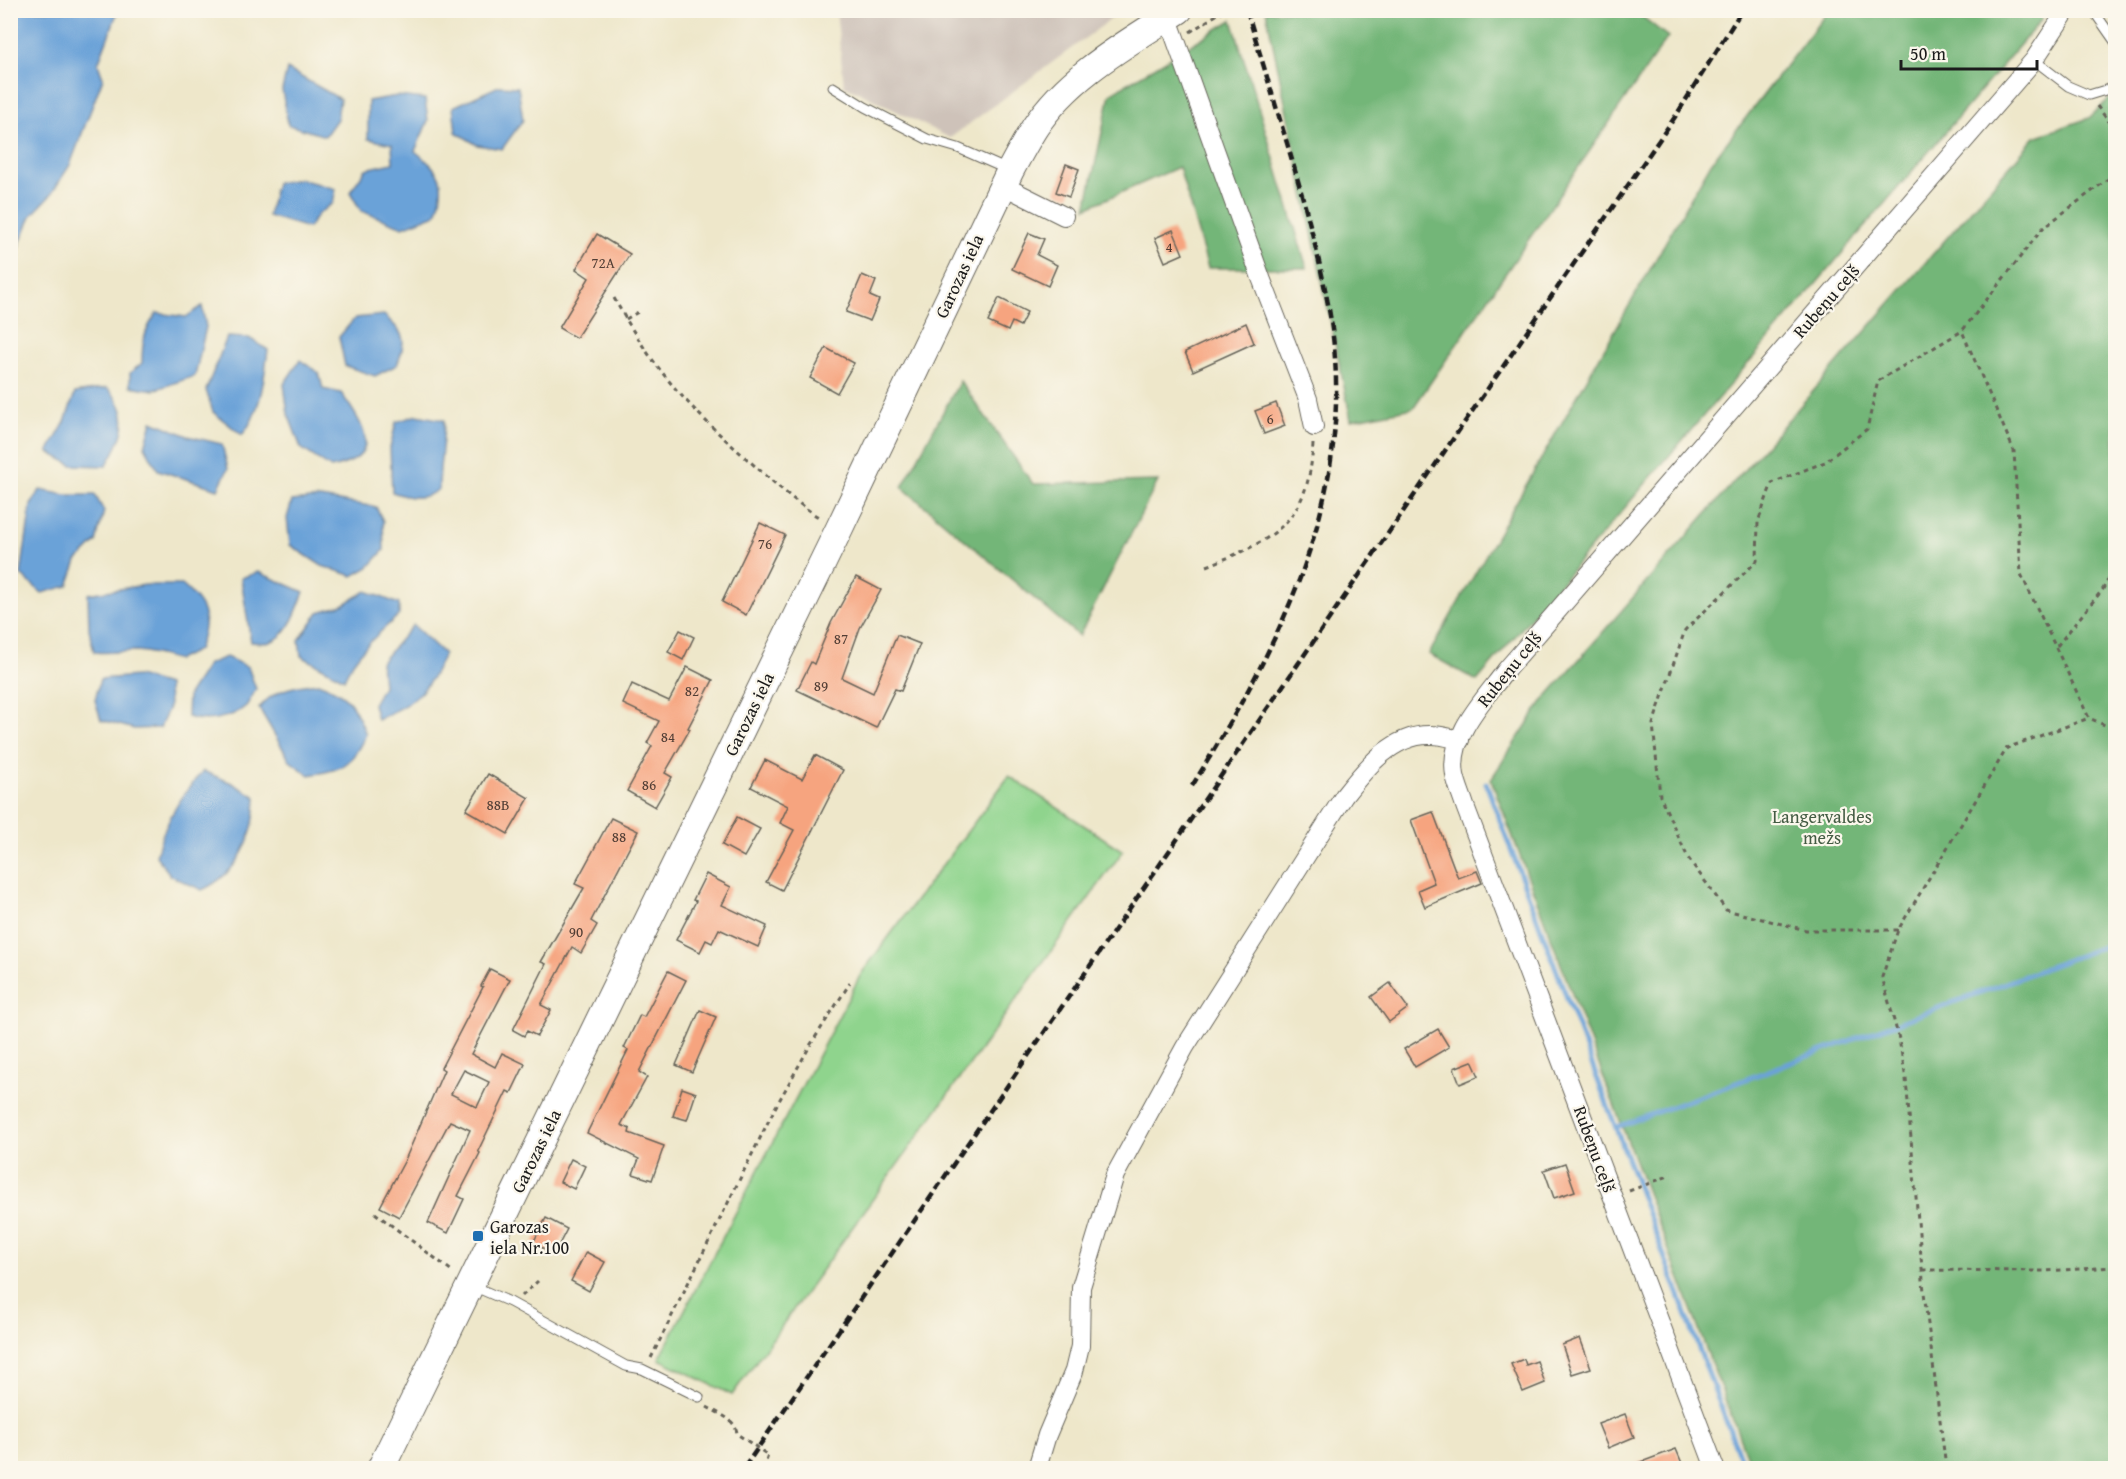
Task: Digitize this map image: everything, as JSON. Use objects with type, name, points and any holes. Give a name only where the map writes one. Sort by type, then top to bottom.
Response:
[{"type":"main road","name":"Garozas iela","points":[[381,1468],[839,529],[1006,178],[1036,126],[1062,95],[1109,57],[1170,13]]},
{"type":"street","name":"Rubeņu ceļš","points":[[1716,1468],[1465,806],[1455,774],[1455,751],[1473,714],[1507,669],[2034,60],[2067,10]]},
{"type":"street","points":[[1170,13],[1261,278],[1308,399],[1314,427]]},
{"type":"street","points":[[1006,178],[1064,216]]},
{"type":"street","points":[[1037,1468],[1047,1435],[1074,1371],[1080,1346],[1080,1287],[1116,1175],[1185,1047],[1344,796],[1365,769],[1391,747],[1412,738],[1431,734],[1460,740]]},
{"type":"lane","points":[[2093,10],[2115,43]]},
{"type":"lane","points":[[2034,60],[2068,86],[2089,95],[2112,88],[2115,82]]},
{"type":"lane","points":[[833,87],[865,107],[927,139],[958,148],[1006,178]]},
{"type":"lane","points":[[471,1284],[510,1302],[626,1366],[642,1369],[699,1397]]},
{"type":"path","points":[[2089,95],[2115,131]]},
{"type":"path","points":[[1898,930],[1806,930],[1726,910],[1688,858],[1660,796],[1653,724],[1685,630],[1757,561],[1758,522],[1772,483],[1825,462],[1867,429],[1878,381],[1962,331],[2043,228],[2115,173]]},
{"type":"path","points":[[614,298],[648,357],[687,404],[793,498],[839,529]]},
{"type":"path","points":[[625,319],[640,310]]},
{"type":"path","points":[[1962,331],[2014,451],[2021,574],[2057,646],[2089,718],[2115,730]]},
{"type":"path","points":[[1208,566],[1247,551],[1271,536],[1292,517],[1305,492],[1310,472],[1314,427]]},
{"type":"path","points":[[2057,646],[2103,589],[2115,565]]},
{"type":"path","points":[[1946,1468],[1922,1270],[1906,1078],[1899,1039],[1882,977],[1898,930],[2007,748],[2089,718]]},
{"type":"path","points":[[642,1369],[657,1347],[776,1108],[811,1044],[850,983]]},
{"type":"path","points":[[1633,1189],[1671,1174]]},
{"type":"path","points":[[375,1213],[471,1284]]},
{"type":"path","points":[[1922,1270],[2044,1271],[2115,1267]]},
{"type":"path","points":[[510,1302],[522,1296],[538,1281]]},
{"type":"path","points":[[699,1397],[705,1406],[735,1425],[737,1434],[768,1455],[764,1468]]},
{"type":"shaded area","points":[[836,10],[1122,11],[950,138],[844,85]]},
{"type":"green space","points":[[2040,10],[2042,19],[1477,681],[1429,654],[1711,163],[1828,11]]},
{"type":"green space","points":[[1266,11],[1635,11],[1668,37],[1413,408],[1351,420]]},
{"type":"green space","points":[[1232,20],[1307,268],[1208,268],[1179,167],[1086,208],[1110,94]]},
{"type":"green space","name":"Langervaldes mežs","points":[[2115,93],[2115,1468],[1751,1468],[1491,779],[1541,703],[2035,137],[2089,118]]},
{"type":"green space","points":[[960,381],[1033,484],[1158,481],[1079,636],[902,487]]},
{"type":"green space","points":[[1009,776],[1123,851],[732,1395],[659,1359],[861,974]]},
{"type":"water","points":[[11,10],[118,11],[98,64],[103,78],[70,165],[50,196],[31,216],[11,265]]},
{"type":"water","points":[[287,69],[340,99],[337,119],[325,136],[288,125],[282,90]]},
{"type":"water","points":[[499,86],[518,87],[523,120],[502,149],[477,145],[456,132],[453,107]]},
{"type":"water","points":[[397,96],[425,99],[428,121],[415,151],[436,171],[441,185],[440,203],[436,214],[403,227],[361,211],[350,192],[366,169],[393,163],[392,144],[368,139],[368,101]]},
{"type":"water","points":[[300,179],[336,189],[333,203],[318,214],[308,228],[268,216],[276,183]]},
{"type":"water","points":[[202,306],[206,327],[195,376],[154,390],[130,386],[130,373],[142,363],[145,337],[157,313],[186,317]]},
{"type":"water","points":[[384,315],[402,337],[402,348],[397,365],[375,376],[345,366],[339,337],[355,318]]},
{"type":"water","points":[[227,337],[249,338],[268,350],[258,406],[254,417],[242,435],[213,412],[206,390]]},
{"type":"water","points":[[300,360],[319,373],[323,389],[341,393],[362,426],[365,445],[362,453],[354,460],[331,468],[301,448],[288,414],[284,384]]},
{"type":"water","points":[[107,388],[121,407],[123,426],[118,445],[106,466],[72,465],[48,452],[65,422],[75,393]]},
{"type":"water","points":[[417,415],[444,420],[439,489],[422,497],[404,496],[392,492],[390,448],[396,422]]},
{"type":"water","points":[[152,421],[188,436],[222,444],[228,469],[218,489],[158,470],[145,447]]},
{"type":"water","points":[[40,490],[66,495],[95,495],[104,511],[96,542],[77,561],[68,586],[42,593],[21,575],[31,505]]},
{"type":"water","points":[[320,498],[376,507],[383,521],[384,550],[369,567],[353,576],[322,566],[290,545],[287,518],[292,501]]},
{"type":"water","points":[[258,572],[304,592],[288,628],[277,639],[268,643],[251,642],[241,578]]},
{"type":"water","points":[[145,585],[182,585],[197,600],[205,621],[198,650],[178,660],[142,652],[94,652],[89,629],[88,594]]},
{"type":"water","points":[[366,591],[399,604],[399,615],[361,652],[344,679],[301,656],[299,640],[319,612],[343,605]]},
{"type":"water","points":[[413,625],[444,654],[438,668],[418,695],[377,720],[373,704],[383,686],[381,662]]},
{"type":"water","points":[[226,657],[248,667],[256,689],[249,702],[233,714],[218,719],[201,720],[187,717],[188,695],[208,664]]},
{"type":"water","points":[[137,676],[168,685],[169,707],[160,728],[134,729],[101,720],[95,700],[100,679]]},
{"type":"water","points":[[318,683],[344,696],[354,708],[366,734],[356,753],[345,765],[309,775],[290,761],[259,708],[271,696],[278,693],[293,687]]},
{"type":"water","points":[[203,771],[232,783],[256,797],[252,826],[242,852],[226,874],[202,890],[171,876],[156,856],[163,832],[174,810]]},
{"type":"building","points":[[1066,164],[1079,169],[1069,197],[1056,192]]},
{"type":"building","points":[[1173,230],[1183,254],[1165,262],[1155,238]]},
{"type":"building","points":[[1029,233],[1044,239],[1037,255],[1057,265],[1048,286],[1012,269]]},
{"type":"building","points":[[597,234],[630,254],[576,338],[559,328],[589,278],[576,269]]},
{"type":"building","points":[[862,275],[876,281],[870,296],[879,300],[870,321],[846,312]]},
{"type":"building","points":[[999,298],[1027,312],[1020,326],[1012,322],[1008,331],[988,322]]},
{"type":"building","points":[[1246,323],[1254,343],[1193,371],[1185,352]]},
{"type":"building","points":[[826,348],[854,363],[837,393],[810,378]]},
{"type":"building","points":[[1276,403],[1285,426],[1264,434],[1255,411]]},
{"type":"building","points":[[760,523],[785,535],[746,615],[722,602]]},
{"type":"building","points":[[856,577],[881,590],[860,628],[842,678],[873,693],[897,635],[920,644],[901,691],[895,689],[876,728],[797,690],[811,662],[814,664],[831,623]]},
{"type":"building","points":[[680,630],[694,637],[683,660],[668,652]]},
{"type":"building","points":[[687,667],[713,680],[688,728],[690,729],[665,773],[672,777],[655,807],[627,791],[652,746],[647,743],[659,721],[623,704],[632,684],[669,701]]},
{"type":"building","points":[[815,755],[843,770],[782,890],[766,882],[794,830],[780,823],[788,806],[751,787],[765,760],[802,779]]},
{"type":"building","points":[[488,774],[529,798],[508,834],[466,810]]},
{"type":"building","points":[[1433,812],[1458,878],[1477,871],[1482,883],[1425,907],[1418,890],[1434,883],[1411,820]]},
{"type":"building","points":[[737,817],[760,829],[744,857],[722,845]]},
{"type":"building","points":[[611,818],[638,831],[591,921],[597,925],[581,953],[572,947],[541,1005],[551,1010],[537,1036],[527,1031],[524,1036],[513,1030],[546,964],[541,962],[584,888],[575,884]]},
{"type":"building","points":[[706,874],[731,887],[722,905],[767,926],[758,947],[719,929],[712,943],[706,940],[700,952],[676,940],[696,901],[693,900]]},
{"type":"building","points":[[490,969],[510,979],[471,1054],[495,1067],[502,1053],[525,1064],[511,1093],[507,1091],[478,1151],[480,1153],[458,1196],[464,1199],[448,1233],[428,1223],[470,1130],[450,1121],[399,1217],[380,1207],[405,1160],[444,1070],[441,1068],[483,987],[481,986]],"holes":[[[464,1070],[489,1082],[477,1107],[451,1094]]]},
{"type":"building","points":[[668,971],[686,980],[639,1072],[647,1077],[621,1125],[630,1129],[629,1133],[664,1146],[652,1180],[633,1174],[639,1159],[587,1133],[628,1050],[624,1048],[640,1015],[644,1017]]},
{"type":"building","points":[[1390,983],[1408,1008],[1389,1022],[1371,997]]},
{"type":"building","points":[[700,1010],[716,1017],[692,1072],[676,1065]]},
{"type":"building","points":[[1438,1029],[1449,1047],[1415,1067],[1404,1049]]},
{"type":"building","points":[[1472,1061],[1479,1076],[1460,1084],[1454,1068]]},
{"type":"building","points":[[682,1088],[696,1093],[687,1120],[673,1116]]},
{"type":"building","points":[[571,1159],[585,1166],[574,1189],[560,1182]]},
{"type":"building","points":[[1565,1163],[1575,1191],[1554,1198],[1544,1170]]},
{"type":"building","points":[[546,1218],[567,1229],[554,1254],[533,1243]]},
{"type":"building","points":[[586,1252],[605,1262],[589,1291],[571,1281]]},
{"type":"building","points":[[1580,1338],[1591,1368],[1572,1374],[1562,1345]]},
{"type":"building","points":[[1524,1359],[1526,1365],[1537,1361],[1545,1383],[1523,1392],[1511,1364]]},
{"type":"building","points":[[1625,1414],[1634,1437],[1608,1448],[1598,1424]]},
{"type":"building","points":[[1676,1449],[1684,1468],[1628,1468],[1628,1467]]},
{"type":"waterway","points":[[1486,783],[1744,1468]]},
{"type":"waterway","points":[[1617,1127],[2116,942]]},
{"type":"railway","points":[[1192,786],[1257,674],[1284,616],[1307,557],[1324,497],[1334,435],[1336,371],[1328,304],[1301,193],[1247,10]]},
{"type":"railway","points":[[744,1468],[1677,114],[1742,10]]},
{"type":"place","name":"Garozas iela Nr.100","points":[[478,1236]]}]
